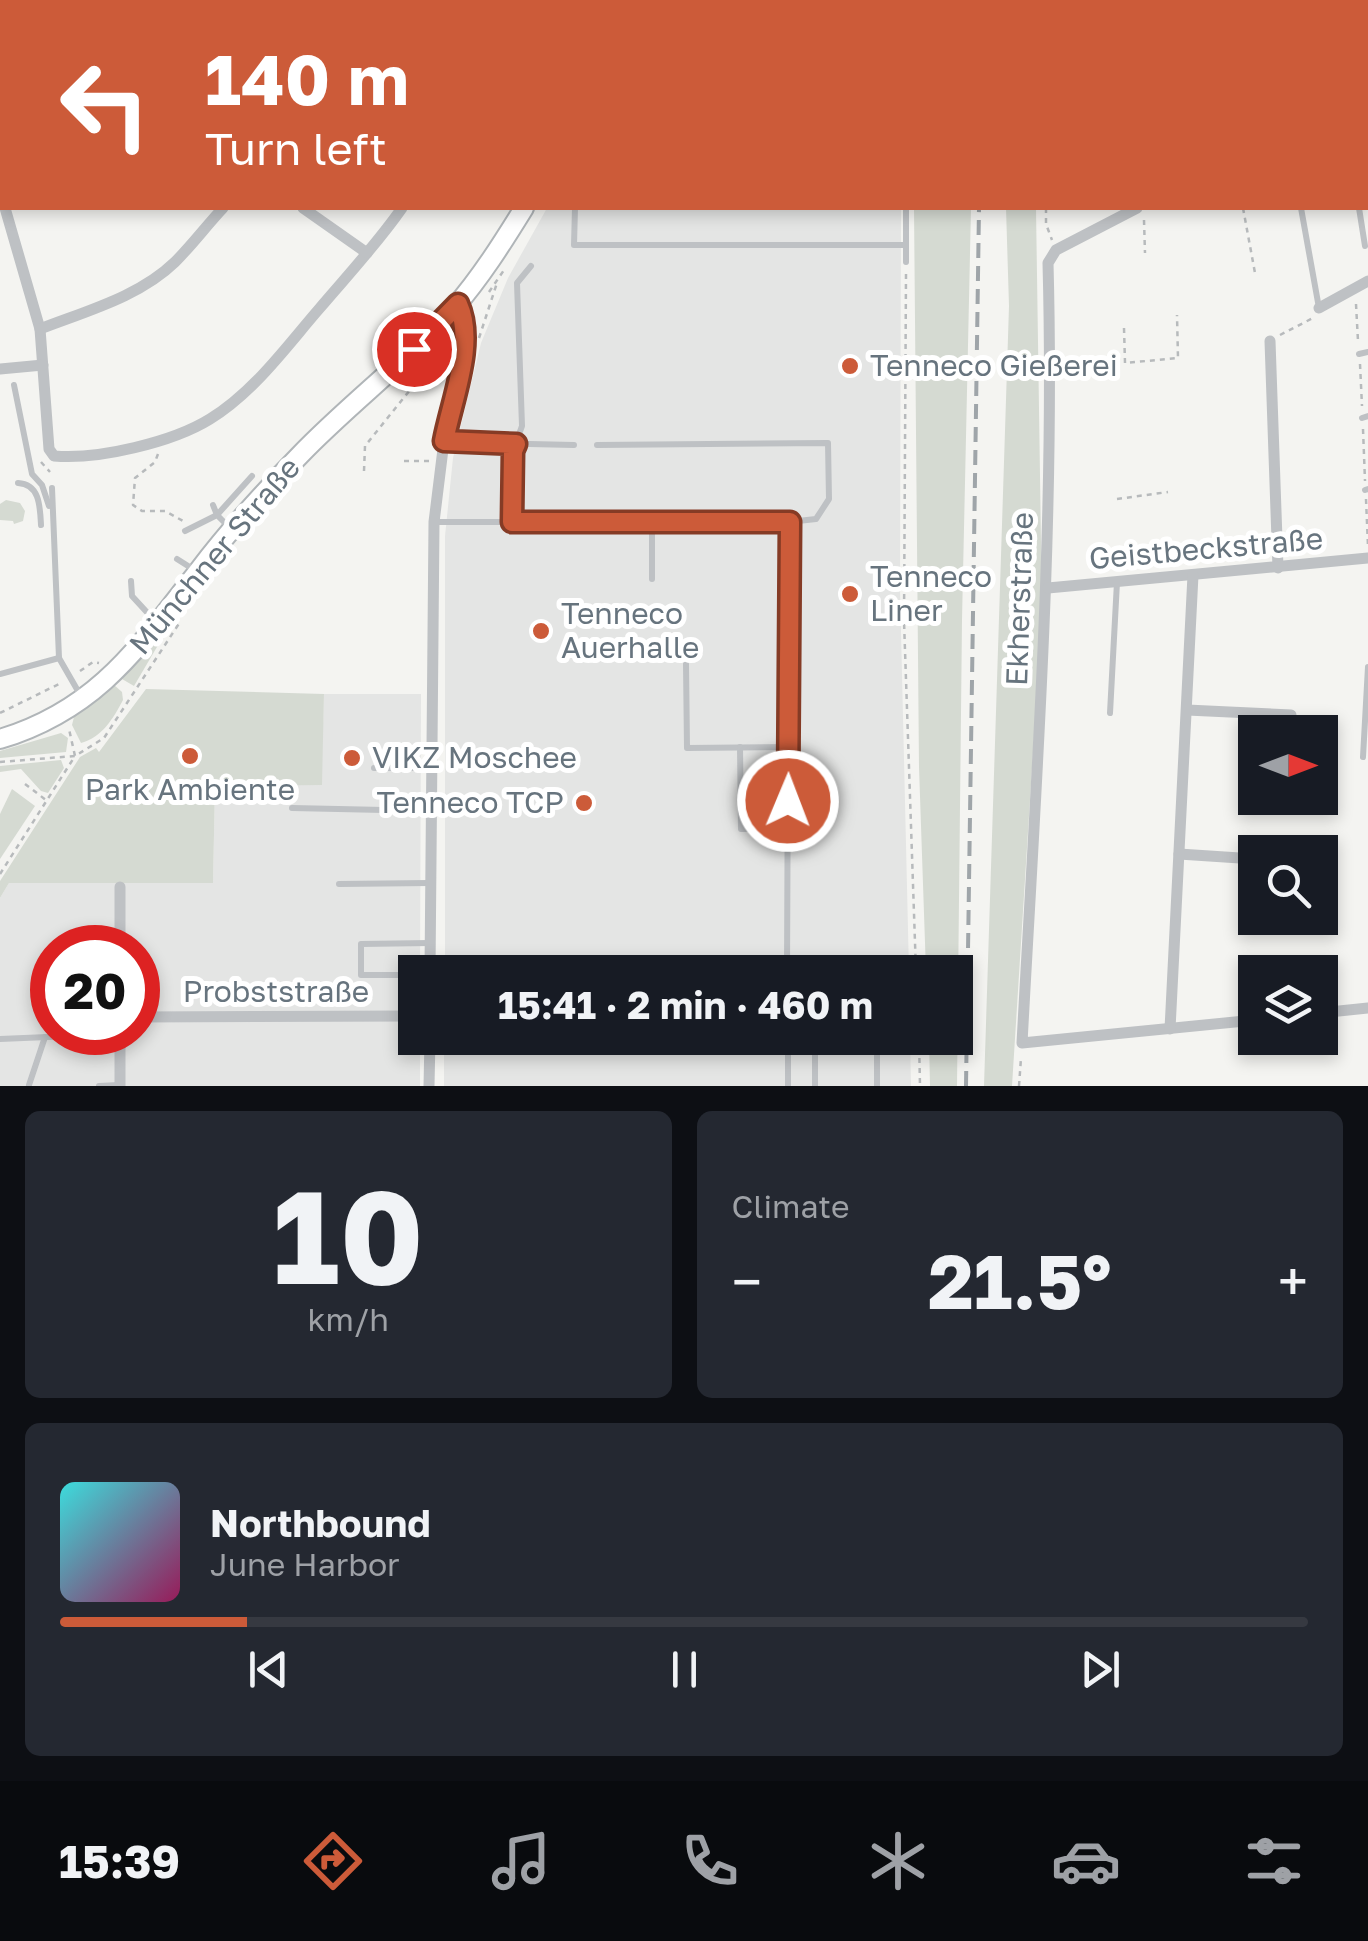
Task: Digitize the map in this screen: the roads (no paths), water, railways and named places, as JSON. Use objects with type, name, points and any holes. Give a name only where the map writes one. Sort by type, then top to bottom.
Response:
[{"type":"main road","name":"Münchner Straße","points":[[0,739],[64,711],[121,667],[231,529],[302,452],[458,304],[523,210]]},
{"type":"street","points":[[7,210],[40,329],[49,448],[54,456],[75,458],[185,432],[212,418],[268,368],[400,210]]},
{"type":"street","points":[[40,329],[125,296],[152,280],[174,263],[221,210]]},
{"type":"street","points":[[306,210],[367,253]]},
{"type":"street","name":"Ekherstraße","points":[[1136,210],[1056,250],[1048,263],[1051,392],[1048,588],[1022,1043],[1170,1029]]},
{"type":"street","points":[[0,240],[14,236]]},
{"type":"street","points":[[1319,308],[1368,281]]},
{"type":"street","points":[[430,955],[434,522],[440,461],[466,349],[458,304]]},
{"type":"street","points":[[440,324],[454,346],[458,371]]},
{"type":"street","points":[[1270,341],[1278,568]]},
{"type":"street","points":[[0,369],[44,365]]},
{"type":"street","name":"Geistbeckstraße","points":[[1048,588],[1368,558]]},
{"type":"street","points":[[1193,576],[1170,1029],[1238,1022]]},
{"type":"street","points":[[1187,710],[1290,715]]},
{"type":"street","points":[[1179,854],[1238,858]]},
{"type":"street","points":[[120,887],[120,925]]},
{"type":"street","points":[[1338,1011],[1368,1008]]},
{"type":"street","name":"Probststraße","points":[[160,1017],[398,1016]]},
{"type":"street","points":[[120,1055],[120,1086]]},
{"type":"street","points":[[429,1086],[430,1055]]},
{"type":"lane","points":[[575,210],[574,245],[906,245]]},
{"type":"lane","points":[[906,210],[906,262]]},
{"type":"lane","points":[[1300,210],[1319,308]]},
{"type":"lane","points":[[1358,210],[1365,246]]},
{"type":"lane","points":[[512,522],[513,451],[522,426],[518,282],[531,266]]},
{"type":"lane","points":[[14,385],[32,474],[46,493],[53,522]]},
{"type":"lane","points":[[444,441],[574,445]]},
{"type":"lane","points":[[434,522],[790,522],[816,519],[829,499],[828,443],[598,444]]},
{"type":"lane","points":[[189,529],[217,515],[252,476]]},
{"type":"lane","points":[[18,483],[30,486],[37,495],[42,524]]},
{"type":"lane","points":[[52,488],[59,658],[83,699]]},
{"type":"lane","points":[[212,505],[231,529]]},
{"type":"lane","points":[[787,955],[790,522]]},
{"type":"lane","points":[[652,524],[652,579]]},
{"type":"lane","points":[[177,560],[197,572]]},
{"type":"lane","points":[[131,580],[132,596],[159,624]]},
{"type":"lane","points":[[1110,713],[1118,582]]},
{"type":"lane","points":[[0,674],[59,658]]},
{"type":"lane","points":[[686,664],[687,748],[788,747]]},
{"type":"lane","points":[[1363,757],[1368,667]]},
{"type":"lane","points":[[740,747],[740,829],[787,828]]},
{"type":"lane","points":[[374,768],[432,768]]},
{"type":"lane","points":[[292,808],[432,811]]},
{"type":"lane","points":[[340,884],[430,883]]},
{"type":"lane","points":[[398,975],[361,975],[361,944],[430,943]]},
{"type":"lane","points":[[0,1039],[30,1038]]},
{"type":"lane","points":[[29,1085],[38,1055]]},
{"type":"lane","points":[[788,1055],[788,1086]]},
{"type":"lane","points":[[815,1055],[815,1086]]},
{"type":"lane","points":[[877,1055],[878,1086]]},
{"type":"lane","points":[[99,1086],[120,1086]]},
{"type":"railway","points":[[966,1086],[979,210]]},
{"type":"place","name":"Tenneco Gießerei","points":[[850,366]]},
{"type":"place","name":"Tenneco Liner","points":[[850,594]]},
{"type":"place","name":"Tenneco Auerhalle","points":[[541,631]]},
{"type":"place","name":"Park Ambiente","points":[[190,756]]},
{"type":"place","name":"VIKZ Moschee","points":[[352,758]]},
{"type":"place","name":"Tenneco TCP","points":[[584,803]]}]
